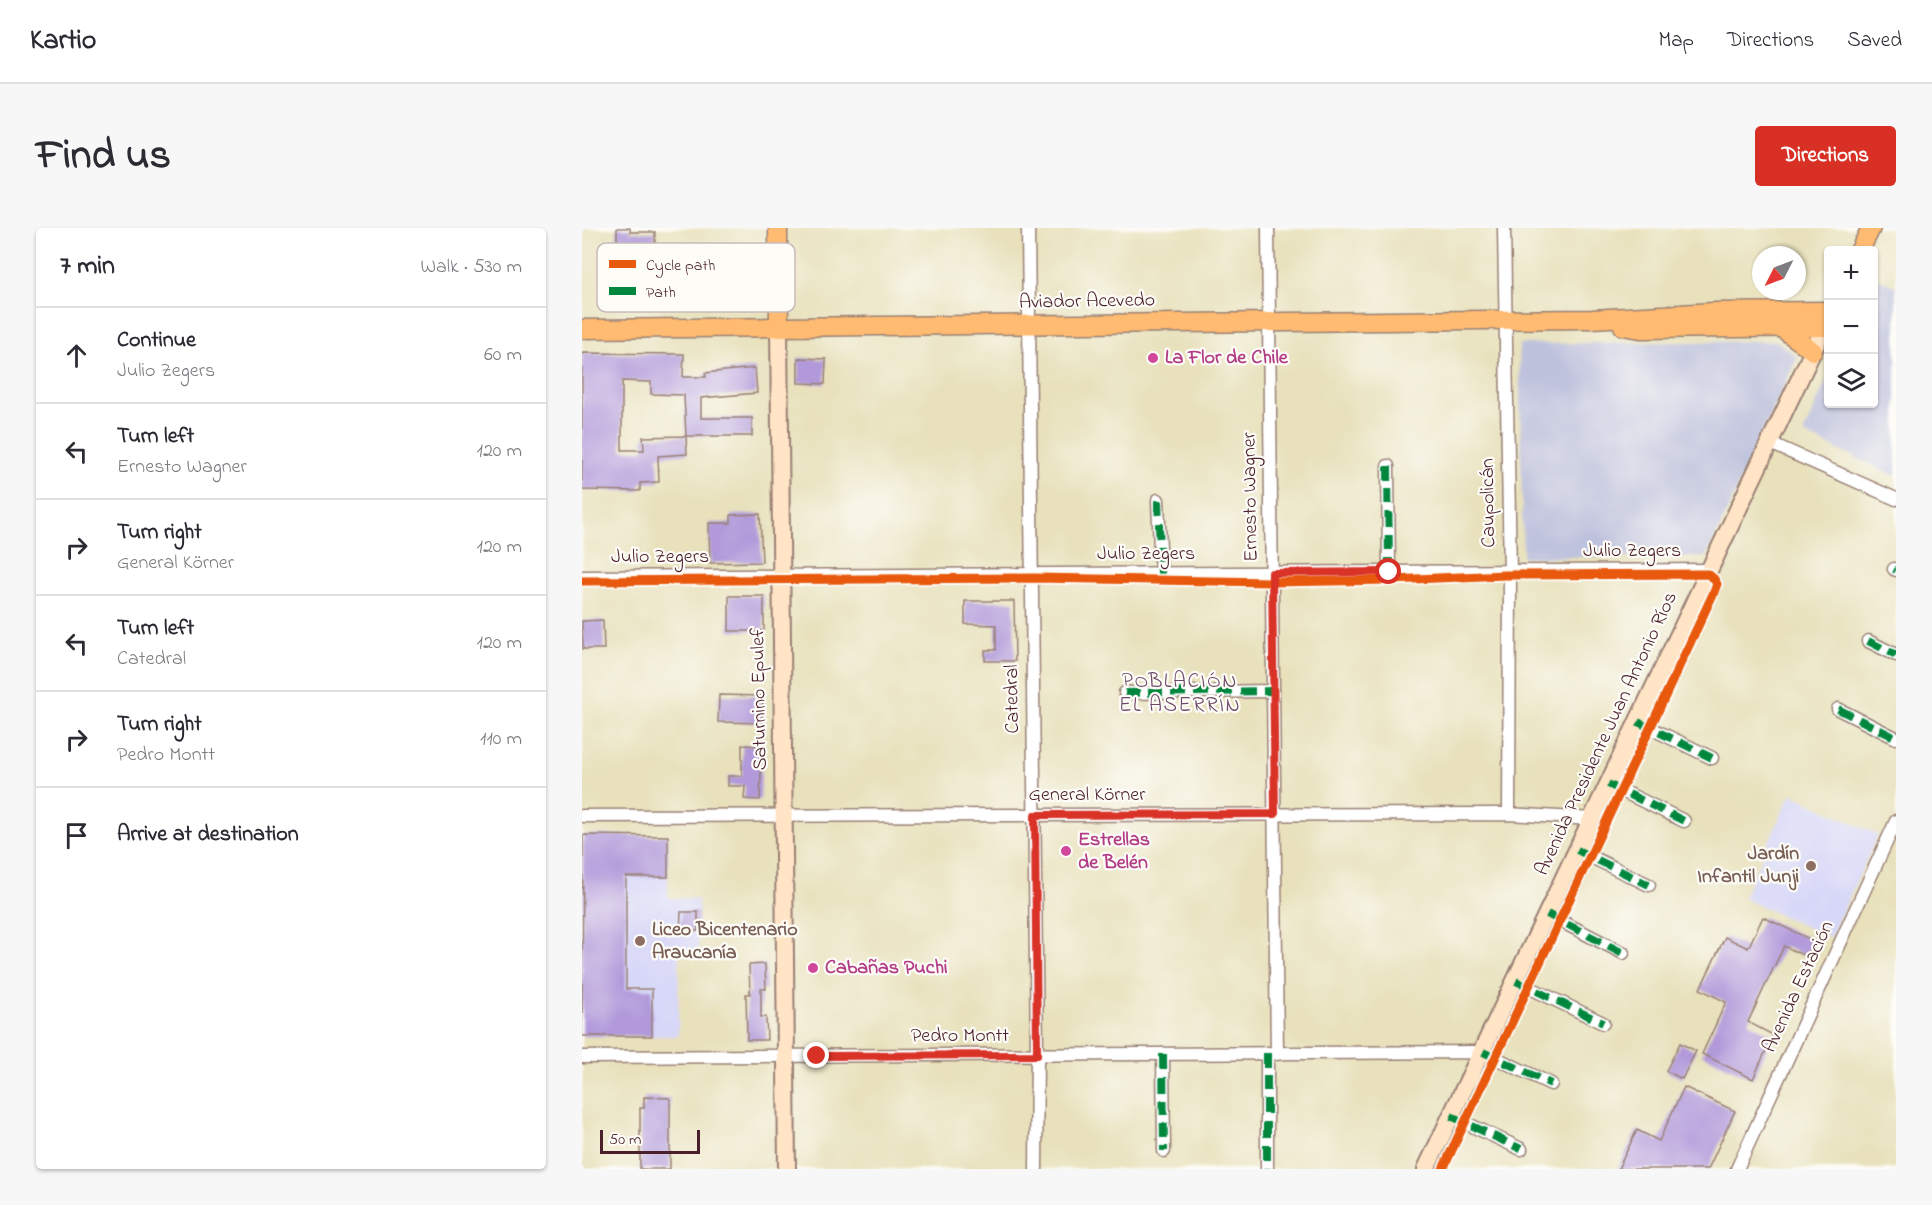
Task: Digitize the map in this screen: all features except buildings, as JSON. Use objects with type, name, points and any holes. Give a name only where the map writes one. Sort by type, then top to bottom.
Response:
[{"type":"main road","name":"Saturnino Epulef","points":[[778,228],[778,243]]},
{"type":"main road","points":[[1862,246],[1871,228]]},
{"type":"main road","name":"Saturnino Epulef","points":[[779,312],[787,1169]]},
{"type":"main road","name":"Aviador Acevedo","points":[[582,329],[1592,319],[1714,312],[1824,319]]},
{"type":"main road","points":[[1698,328],[1714,312],[1730,328]]},
{"type":"main road","name":"Aviador Acevedo","points":[[1592,319],[1640,329],[1780,327],[1824,320]]},
{"type":"main road","name":"Avenida Presidente Juan Antonio Ríos","points":[[1426,1169],[1711,570],[1824,326]]},
{"type":"main road","points":[[1780,327],[1813,351]]},
{"type":"street","name":"Catedral","points":[[1028,228],[1035,815],[1036,1169]]},
{"type":"street","name":"Ernesto Wagner","points":[[1268,228],[1275,814],[1268,1169]]},
{"type":"street","name":"Caupolicán","points":[[1504,228],[1510,572],[1509,814]]},
{"type":"street","points":[[1770,442],[1896,499]]},
{"type":"street","points":[[1388,466],[1389,572]]},
{"type":"street","points":[[1158,500],[1161,574]]},
{"type":"street","name":"Julio Zegers","points":[[582,577],[1711,570]]},
{"type":"street","points":[[1868,641],[1896,655]]},
{"type":"street","points":[[1125,693],[1273,691]]},
{"type":"street","points":[[1838,710],[1896,738]]},
{"type":"street","points":[[1638,722],[1712,758]]},
{"type":"street","points":[[1608,784],[1683,821]]},
{"type":"street","name":"General Körner","points":[[582,816],[1509,814],[1592,819]]},
{"type":"street","name":"Avenida Estación","points":[[1737,1169],[1896,821]]},
{"type":"street","points":[[1577,850],[1649,885]]},
{"type":"street","points":[[1547,914],[1623,952]]},
{"type":"street","points":[[1516,981],[1603,1023]]},
{"type":"street","points":[[1483,1052],[1551,1084]]},
{"type":"street","name":"Pedro Montt","points":[[582,1058],[1483,1052]]},
{"type":"street","points":[[1163,1054],[1164,1152]]},
{"type":"street","points":[[1451,1116],[1521,1149]]},
{"type":"shaded area","points":[[1878,279],[1896,287],[1896,476],[1803,434],[1824,386],[1824,408],[1878,408]]},
{"type":"shaded area","points":[[1777,341],[1797,357],[1706,557],[1523,557],[1519,344]]},
{"type":"shaded area","name":"Jardín Infantil Junji","points":[[1791,794],[1878,835],[1830,938],[1743,898]]},
{"type":"shaded area","name":"Liceo Bicentenario Araucanía","points":[[583,835],[668,836],[668,898],[698,899],[698,951],[679,951],[678,1036],[582,1036]]},
{"type":"marked path","points":[[1388,466],[1389,572]]},
{"type":"marked path","points":[[1158,500],[1161,574]]},
{"type":"marked path","points":[[1868,641],[1896,655]]},
{"type":"marked path","points":[[1125,693],[1273,691]]},
{"type":"marked path","points":[[1838,709],[1896,738]]},
{"type":"marked path","points":[[1638,722],[1712,758]]},
{"type":"marked path","points":[[1608,784],[1684,821]]},
{"type":"marked path","points":[[1577,850],[1649,885]]},
{"type":"marked path","points":[[1547,914],[1623,953]]},
{"type":"marked path","points":[[1516,981],[1603,1023]]},
{"type":"marked path","points":[[1483,1052],[1551,1084]]},
{"type":"marked path","points":[[1267,1053],[1267,1169]]},
{"type":"marked path","points":[[1163,1054],[1164,1151]]},
{"type":"marked path","points":[[1451,1116],[1521,1149]]},
{"type":"cycle path","points":[[582,581],[1035,578],[1272,582],[1506,575],[1708,574],[1717,584],[1714,592],[1443,1169]]},
{"type":"place","name":"La Flor de Chile","points":[[1153,358]]},
{"type":"place","name":"Estrellas de Belén","points":[[1066,851]]},
{"type":"place","name":"Jardín Infantil Junji","points":[[1811,866]]},
{"type":"place","name":"Liceo Bicentenario Araucanía","points":[[640,941]]},
{"type":"place","name":"Cabañas Puchi","points":[[813,968]]},
{"type":"district","name":"POBLACIÓN EL ASERRÍN","points":[[1180,694]]},
{"type":"route","points":[[817,1056],[1037,1055],[1035,815],[1275,814],[1272,573],[1389,572]]}]
